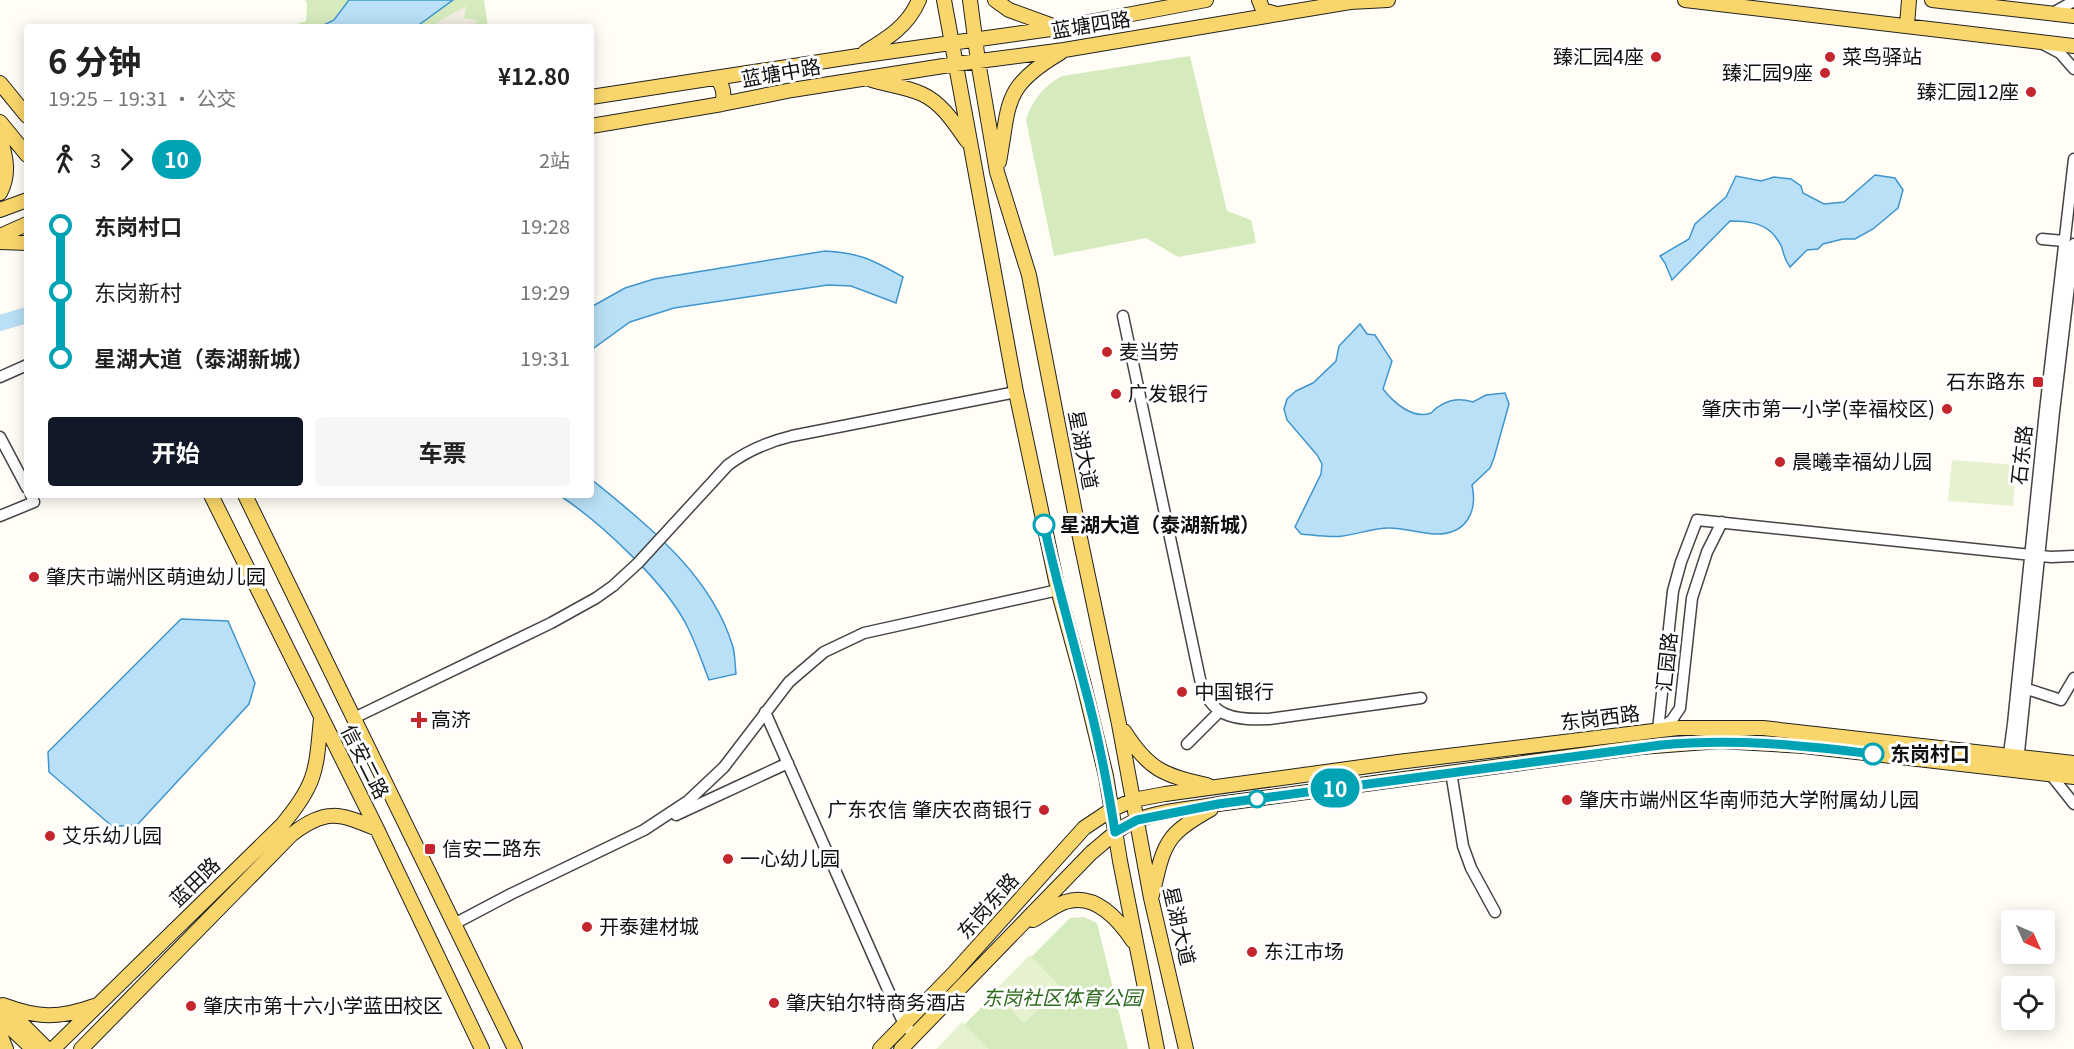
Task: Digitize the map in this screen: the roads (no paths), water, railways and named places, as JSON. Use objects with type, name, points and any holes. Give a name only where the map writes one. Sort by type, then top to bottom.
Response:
[{"type":"main road","points":[[858,56],[895,33],[919,0]]},
{"type":"main road","points":[[944,0],[1016,392],[1058,591],[1083,681],[1112,810],[1157,1049]]},
{"type":"main road","name":"星湖大道","points":[[970,0],[997,172],[1029,275],[1119,724],[1151,898],[1186,1049]]},
{"type":"main road","points":[[995,0],[1010,10],[1058,28]]},
{"type":"main road","name":"蓝塘四路","points":[[975,40],[1058,28],[1206,0]]},
{"type":"main road","points":[[1259,0],[1263,10],[1278,14]]},
{"type":"main road","name":"蓝塘四路","points":[[978,61],[1064,50],[1350,2],[1388,0]]},
{"type":"main road","points":[[1686,0],[2074,46]]},
{"type":"main road","points":[[1906,25],[1909,0]]},
{"type":"main road","points":[[1932,0],[2074,16]]},
{"type":"main road","name":"蓝塘中路","points":[[594,97],[975,40]]},
{"type":"main road","points":[[997,172],[1011,96],[1028,75],[1064,50]]},
{"type":"main road","name":"蓝塘中路","points":[[594,125],[792,90],[978,61]]},
{"type":"main road","points":[[717,78],[724,96],[722,104]]},
{"type":"main road","points":[[867,78],[910,90],[932,100],[969,144]]},
{"type":"main road","points":[[0,83],[24,111]]},
{"type":"main road","points":[[0,122],[24,151]]},
{"type":"main road","points":[[0,137],[7,167],[5,182],[0,193]]},
{"type":"main road","points":[[0,210],[24,201]]},
{"type":"main road","points":[[0,236],[24,225]]},
{"type":"main road","points":[[0,242],[24,243]]},
{"type":"main road","name":"信安二路","points":[[212,498],[378,829],[482,1049]]},
{"type":"main road","name":"信安二路","points":[[246,498],[515,1049]]},
{"type":"main road","points":[[1083,681],[1099,682],[1109,676]]},
{"type":"main road","name":"蓝田路","points":[[53,1049],[282,825],[295,809],[311,786],[316,771],[321,718]]},
{"type":"main road","points":[[1119,724],[1139,753],[1153,767],[1174,777],[1215,787]]},
{"type":"main road","name":"东岗西路","points":[[1133,800],[1410,760],[1678,728],[1763,728],[2013,763],[2051,775],[2074,777]]},
{"type":"main road","name":"东岗西路","points":[[1137,820],[1218,804],[1450,772],[1641,747],[1720,741],[2013,763],[2074,763]]},
{"type":"main road","name":"东岗东路","points":[[880,1049],[954,974],[1084,828],[1133,800]]},
{"type":"main road","points":[[1151,898],[1164,849],[1169,841],[1184,826],[1218,804]]},
{"type":"main road","name":"蓝田路","points":[[81,1049],[307,822],[329,815],[354,819],[378,829]]},
{"type":"main road","name":"东岗东路","points":[[901,1049],[1083,860],[1115,832],[1137,820]]},
{"type":"main road","points":[[1009,937],[1054,907],[1075,900],[1092,903],[1108,912],[1123,926],[1137,946]]},
{"type":"main road","points":[[1,1008],[38,1016],[68,1014],[96,1005]]},
{"type":"main road","points":[[1,1008],[33,1049]]},
{"type":"main road","points":[[1,1008],[47,1049]]},
{"type":"main road","points":[[0,1034],[6,1049]]},
{"type":"street","points":[[2051,14],[2074,1]]},
{"type":"street","points":[[2040,43],[2060,53],[2074,69]]},
{"type":"street","name":"石东路","points":[[2013,763],[2069,243],[2074,159]]},
{"type":"street","points":[[2042,239],[2069,243]]},
{"type":"street","name":"石东路","points":[[2013,763],[2027,689],[2035,555],[2073,273],[2069,243]]},
{"type":"street","points":[[1123,316],[1200,679],[1203,691],[1211,704],[1220,712],[1244,720],[1269,719],[1421,698]]},
{"type":"street","points":[[0,377],[24,366]]},
{"type":"street","points":[[354,718],[573,612],[613,586],[638,563],[728,465],[745,452],[762,444],[792,436],[1016,392]]},
{"type":"street","points":[[0,437],[24,482]]},
{"type":"street","points":[[0,516],[34,502],[32,498]]},
{"type":"street","name":"汇园路","points":[[1697,520],[1722,522],[1707,552],[1692,598],[1680,708],[1672,720],[1658,730],[1673,591],[1681,562],[1697,520]]},
{"type":"street","points":[[1722,522],[2035,555],[2074,556]]},
{"type":"street","points":[[644,830],[688,801],[724,767],[789,682],[824,652],[864,633],[1058,591]]},
{"type":"street","points":[[2027,689],[2061,700],[2074,678]]},
{"type":"street","points":[[765,712],[904,1024],[914,1035]]},
{"type":"street","points":[[1187,744],[1220,712]]},
{"type":"street","points":[[454,924],[511,894],[788,763]]},
{"type":"street","points":[[1450,772],[1463,846],[1495,912]]},
{"type":"street","points":[[2051,775],[2074,804]]},
{"type":"street","points":[[1244,784],[1247,801]]},
{"type":"water","points":[[349,0],[453,0],[420,24],[326,24],[334,20]]},
{"type":"water","points":[[1875,175],[1895,178],[1903,190],[1898,208],[1873,229],[1855,239],[1843,239],[1823,244],[1818,249],[1807,250],[1790,267],[1781,245],[1770,231],[1758,224],[1745,222],[1730,221],[1672,280],[1660,256],[1689,239],[1695,224],[1726,197],[1736,176],[1761,181],[1774,177],[1791,179],[1801,186],[1803,193],[1824,204],[1844,202]]},
{"type":"water","points":[[825,251],[866,258],[903,277],[896,303],[851,286],[828,285],[674,308],[630,322],[594,348],[594,305],[625,288],[654,279]]},
{"type":"water","points":[[1360,324],[1367,334],[1375,335],[1392,361],[1383,389],[1398,404],[1411,412],[1424,415],[1447,402],[1464,400],[1473,402],[1486,395],[1505,393],[1509,404],[1494,458],[1490,468],[1472,485],[1471,513],[1462,526],[1455,531],[1435,534],[1383,528],[1333,537],[1301,534],[1295,527],[1321,474],[1322,464],[1287,420],[1284,409],[1287,399],[1296,391],[1313,383],[1336,361],[1339,346]]},
{"type":"water","points":[[594,481],[634,514],[675,553],[709,596],[723,621],[733,647],[736,674],[709,680],[688,628],[665,592],[612,537],[563,498],[594,498]]},
{"type":"water","points":[[181,619],[228,621],[255,683],[249,704],[138,824],[113,827],[49,772],[48,752]]},
{"type":"waterway","points":[[0,323],[24,316]]},
{"type":"place","name":"臻汇园4座","points":[[1656,57]]},
{"type":"place","name":"菜鸟驿站","points":[[1830,57]]},
{"type":"place","name":"臻汇园9座","points":[[1825,73]]},
{"type":"place","name":"臻汇园12座","points":[[2031,92]]},
{"type":"place","name":"麦当劳","points":[[1107,352]]},
{"type":"place","name":"石东路东","points":[[2038,382]]},
{"type":"place","name":"广发银行","points":[[1116,394]]},
{"type":"place","name":"肇庆市第一小学(幸福校区)","points":[[1947,409]]},
{"type":"place","name":"晨曦幸福幼儿园","points":[[1780,462]]},
{"type":"place","name":"星湖大道（泰湖新城）","points":[[1044,525]]},
{"type":"place","name":"肇庆市端州区萌迪幼儿园","points":[[34,577]]},
{"type":"place","name":"中国银行","points":[[1182,692]]},
{"type":"place","name":"高济","points":[[419,720]]},
{"type":"place","name":"东岗村口","points":[[1873,754]]},
{"type":"place","name":"肇庆市端州区华南师范大学附属幼儿园","points":[[1567,800]]},
{"type":"place","name":"广东农信 肇庆农商银行","points":[[1044,810]]},
{"type":"place","name":"艾乐幼儿园","points":[[50,836]]},
{"type":"place","name":"信安二路东","points":[[430,849]]},
{"type":"place","name":"一心幼儿园","points":[[728,859]]},
{"type":"place","name":"开泰建材城","points":[[587,927]]},
{"type":"place","name":"东江市场","points":[[1252,952]]},
{"type":"place","name":"肇庆铂尔特商务酒店","points":[[774,1003]]},
{"type":"place","name":"肇庆市第十六小学蓝田校区","points":[[191,1006]]},
{"type":"park label","name":"东岗社区体育公园","points":[[1062,998]]}]
